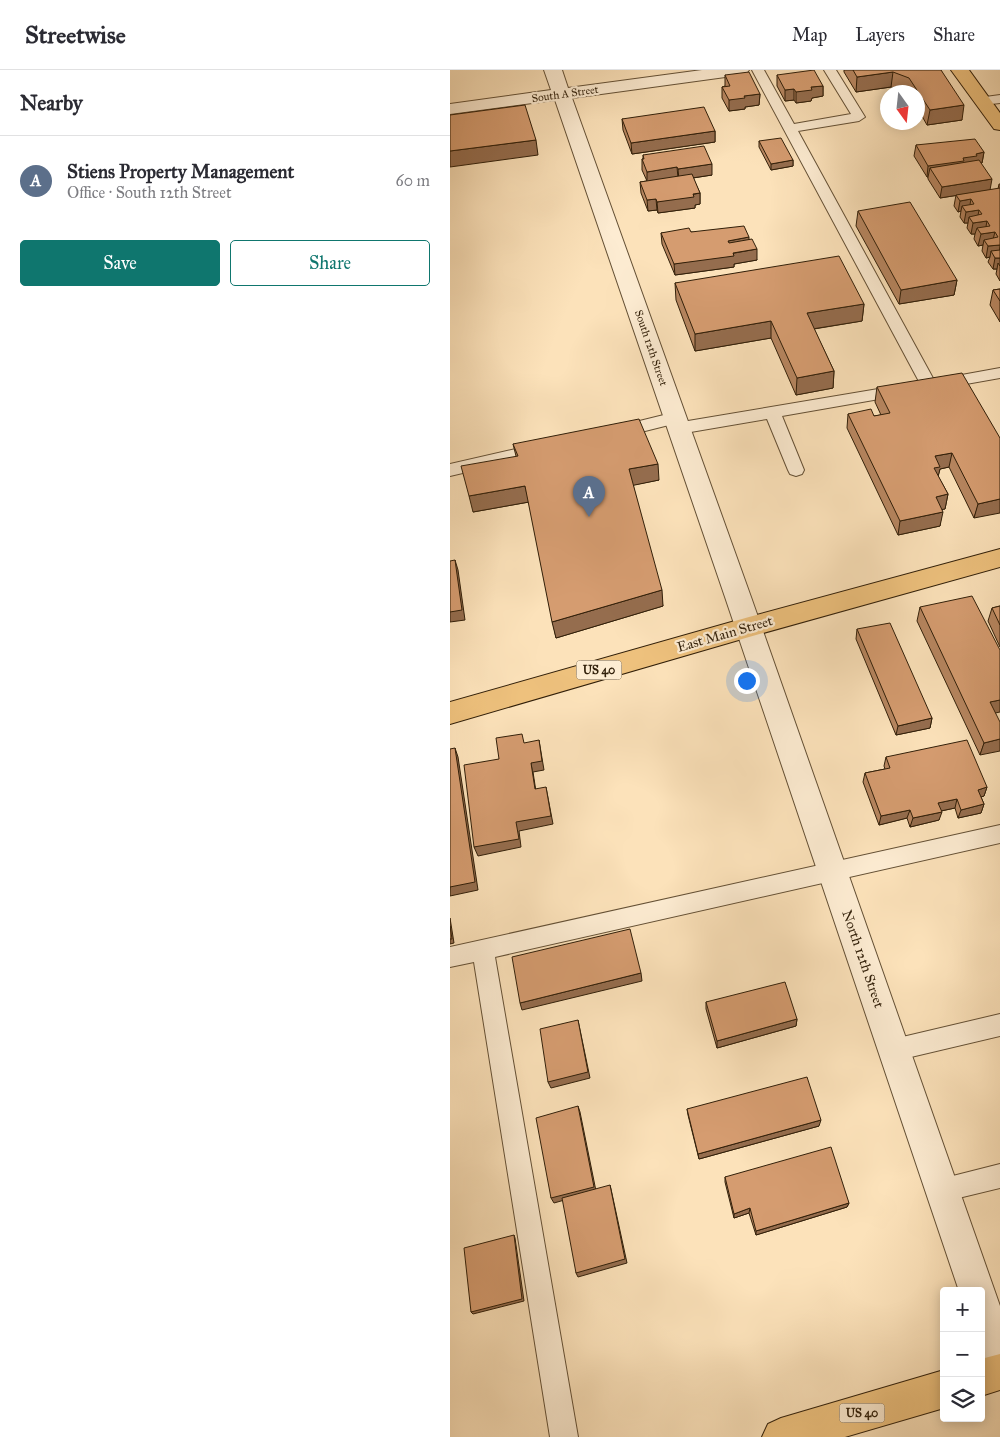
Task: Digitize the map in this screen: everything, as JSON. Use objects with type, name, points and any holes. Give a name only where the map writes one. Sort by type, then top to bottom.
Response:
[{"type":"main road","points":[[960,70],[991,100],[1000,125]]},
{"type":"main road","name":"East Main Street","points":[[450,713],[749,627],[1000,558]]},
{"type":"main road","points":[[984,1377],[1000,1372]]},
{"type":"main road","name":"US 40","points":[[781,1437],[940,1390]]},
{"type":"street","name":"South 12th Street","points":[[553,70],[749,627]]},
{"type":"street","name":"South A Street","points":[[450,109],[740,70]]},
{"type":"street","name":"North 12th Street","points":[[749,627],[976,1287]]},
{"type":"street","points":[[985,1315],[1000,1359]]},
{"type":"lane","points":[[758,70],[929,385]]},
{"type":"lane","points":[[790,128],[859,118],[830,70]]},
{"type":"lane","points":[[599,436],[677,423],[772,412],[1000,373]]},
{"type":"lane","points":[[772,412],[796,470]]},
{"type":"lane","points":[[450,470],[562,444]]},
{"type":"lane","points":[[450,957],[1000,834]]},
{"type":"lane","points":[[483,951],[564,1437]]},
{"type":"lane","points":[[894,1050],[1000,1025]]},
{"type":"lane","points":[[942,1190],[1000,1176]]},
{"type":"building","points":[[814,70],[823,86],[811,87],[812,90],[796,92],[794,89],[785,90],[777,75]]},
{"type":"building","points":[[853,70],[941,70],[964,105],[930,110],[925,102],[925,85],[914,85],[909,78],[893,72],[857,77]]},
{"type":"building","points":[[749,72],[760,94],[729,100],[722,87],[730,86],[725,75]]},
{"type":"building","points":[[525,105],[536,140],[450,151],[450,115]]},
{"type":"building","points":[[704,107],[715,131],[631,143],[622,119]]},
{"type":"building","points":[[781,138],[793,160],[771,164],[759,141]]},
{"type":"building","points":[[975,139],[984,152],[976,154],[977,156],[963,158],[964,161],[928,166],[916,145]]},
{"type":"building","points":[[704,146],[712,164],[647,172],[642,159],[644,159],[643,155]]},
{"type":"building","points":[[979,160],[992,179],[942,187],[930,168]]},
{"type":"building","points":[[692,174],[700,193],[693,194],[694,197],[657,202],[656,199],[647,200],[640,182]]},
{"type":"building","points":[[1000,188],[1000,245],[988,246],[984,240],[998,237],[995,232],[981,234],[977,228],[990,226],[987,221],[973,223],[969,217],[982,214],[979,210],[966,212],[962,206],[974,204],[971,199],[960,201],[956,195]]},
{"type":"building","points":[[910,202],[957,280],[901,290],[858,211]]},
{"type":"building","points":[[744,226],[749,237],[728,241],[729,243],[752,239],[757,249],[733,253],[734,256],[674,264],[661,233],[689,228],[691,232]]},
{"type":"building","points":[[1000,250],[1000,258],[995,258],[991,251]]},
{"type":"building","points":[[839,256],[864,304],[807,313],[834,371],[797,378],[771,321],[695,334],[675,283]]},
{"type":"building","points":[[1000,289],[1000,301],[993,290]]},
{"type":"building","points":[[962,373],[1000,438],[1000,499],[978,504],[952,453],[935,456],[940,467],[934,468],[948,494],[936,497],[943,512],[900,521],[848,414],[871,409],[874,416],[890,413],[877,387]]},
{"type":"building","points":[[639,419],[658,464],[629,469],[662,590],[552,622],[525,486],[469,496],[461,466],[518,456],[513,444]]},
{"type":"building","points":[[455,560],[462,610],[450,612],[450,561]]},
{"type":"building","points":[[972,596],[1000,650],[1000,700],[990,702],[1000,722],[1000,739],[984,743],[920,607]]},
{"type":"building","points":[[1000,606],[1000,625],[992,608]]},
{"type":"building","points":[[890,623],[932,718],[898,726],[857,629]]},
{"type":"building","points":[[522,734],[524,743],[539,740],[542,761],[531,763],[535,789],[546,787],[551,816],[516,822],[519,839],[474,847],[464,765],[499,759],[496,738]]},
{"type":"building","points":[[967,740],[987,787],[978,790],[984,804],[961,810],[957,799],[938,803],[942,812],[913,818],[910,810],[881,816],[865,773],[890,768],[886,757]]},
{"type":"building","points":[[455,748],[475,882],[450,887],[450,749]]},
{"type":"building","points":[[630,929],[641,973],[520,1003],[512,957]]},
{"type":"building","points":[[785,982],[797,1019],[717,1041],[706,1002]]},
{"type":"building","points":[[578,1020],[588,1072],[548,1082],[540,1029]]},
{"type":"building","points":[[807,1077],[821,1120],[698,1154],[687,1109]]},
{"type":"building","points":[[578,1106],[594,1187],[551,1198],[536,1118]]},
{"type":"building","points":[[831,1147],[849,1203],[756,1231],[750,1208],[734,1214],[725,1177]]},
{"type":"building","points":[[610,1185],[625,1259],[576,1273],[562,1198]]},
{"type":"building","points":[[514,1235],[522,1299],[471,1312],[464,1248]]},
{"type":"place","name":"Stiens Property Management","points":[[589,517]]}]
